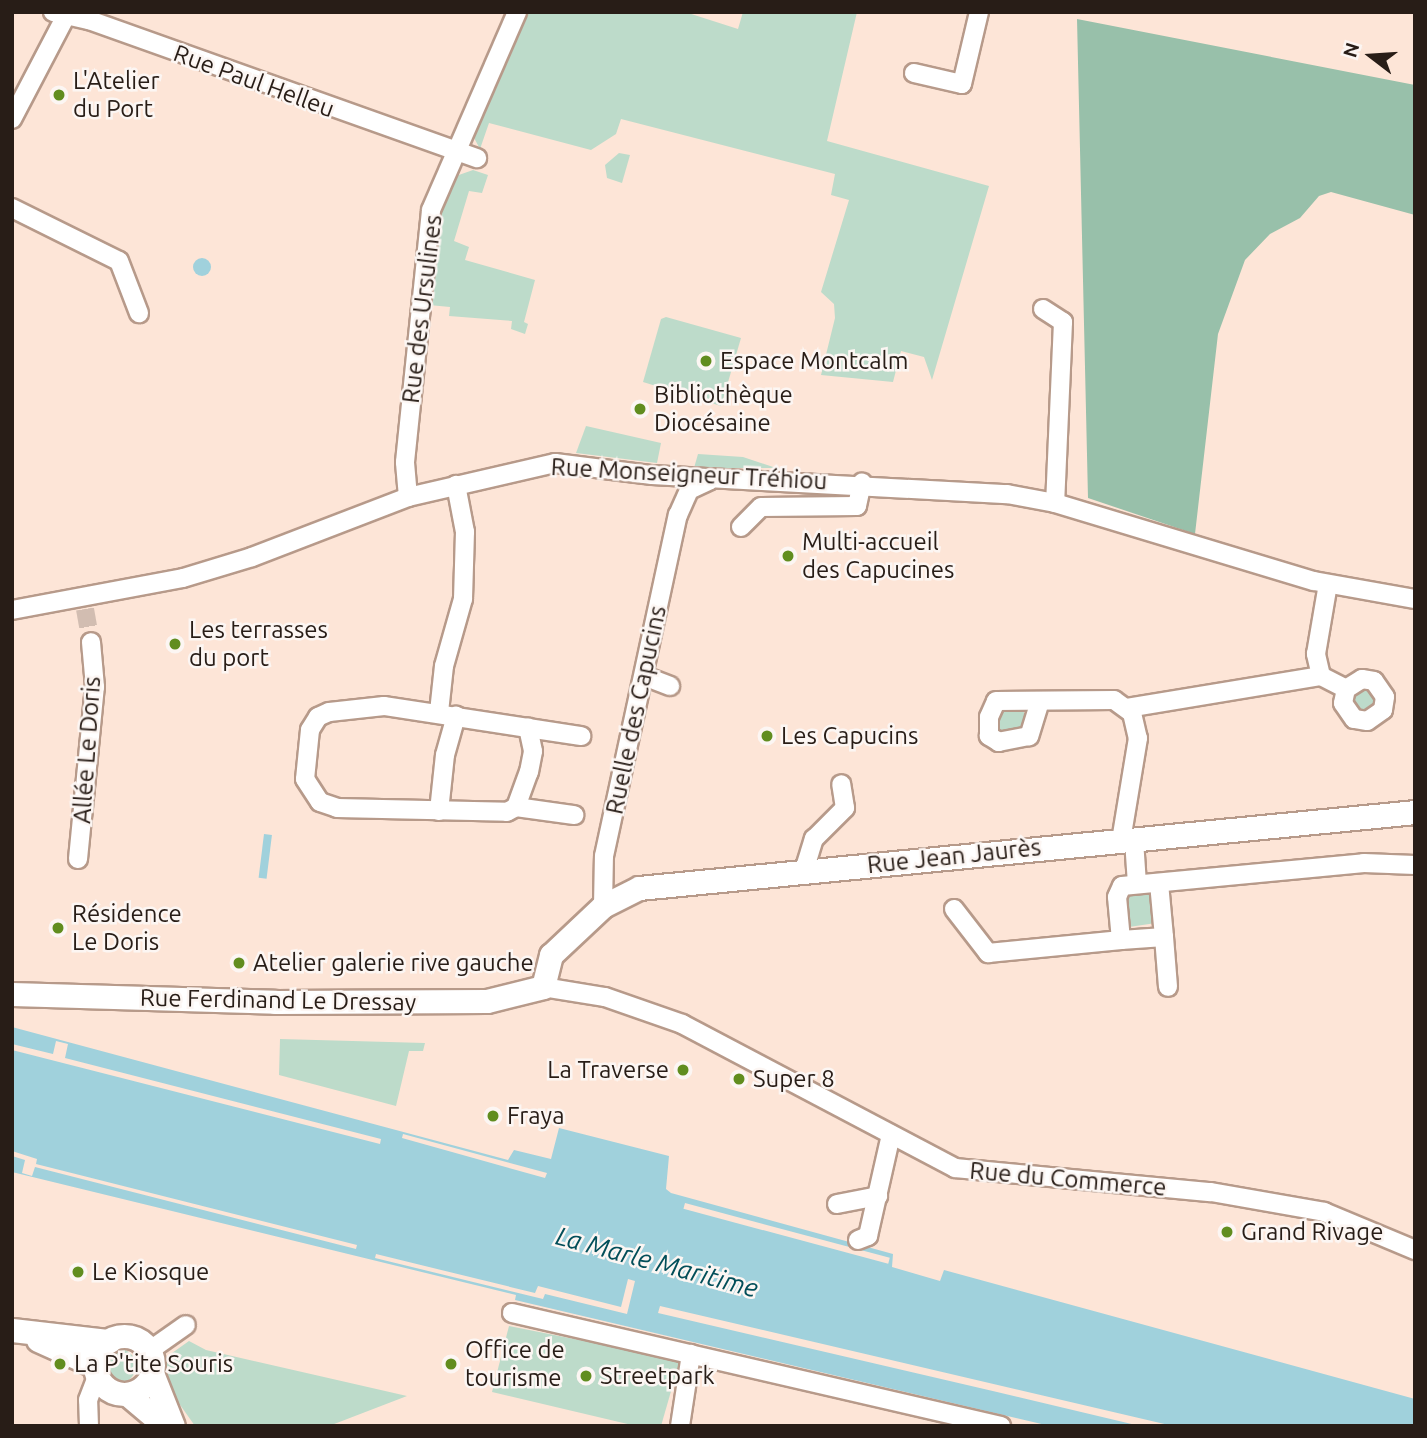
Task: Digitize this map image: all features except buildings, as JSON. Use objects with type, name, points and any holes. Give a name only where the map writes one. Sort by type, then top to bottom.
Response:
[{"type":"main road","name":"Rue Jean Jaurès","points":[[543,987],[551,955],[603,906],[623,893],[650,886],[1415,812]]},
{"type":"main road","name":"Rue Ferdinand Le Dressay","points":[[12,994],[474,1002],[543,987]]},
{"type":"main road","points":[[12,1330],[109,1341],[132,1337],[151,1362],[173,1426]]},
{"type":"main road","points":[[12,1330],[66,1349],[95,1371],[109,1390],[127,1394],[165,1426]]},
{"type":"main road","points":[[95,1371],[109,1341]]},
{"type":"main road","points":[[127,1394],[147,1383],[151,1362]]},
{"type":"street","name":"Rue des Ursulines","points":[[408,497],[405,462],[431,210],[517,12]]},
{"type":"street","points":[[914,73],[962,84],[979,12]]},
{"type":"street","name":"Rue Paul Helleu","points":[[63,13],[477,158]]},
{"type":"street","points":[[12,119],[63,13]]},
{"type":"street","points":[[12,208],[119,261],[139,313]]},
{"type":"street","points":[[1044,309],[1063,322],[1055,503]]},
{"type":"street","name":"Rue Monseigneur Tréhiou","points":[[12,610],[84,604],[183,578],[252,557],[408,497],[555,463],[652,475],[862,483],[1007,494],[1055,503],[1328,584],[1415,600]]},
{"type":"street","points":[[652,475],[671,488],[678,515]]},
{"type":"street","name":"Ruelle des Capucins","points":[[603,906],[604,856],[678,515],[689,490],[713,479]]},
{"type":"street","points":[[741,527],[761,508],[857,506],[862,483]]},
{"type":"street","points":[[439,811],[447,714],[444,666],[463,599],[465,532],[456,485]]},
{"type":"street","points":[[1321,676],[1316,654],[1328,584]]},
{"type":"street","name":"Allée Le Doris","points":[[78,859],[95,687],[91,642]]},
{"type":"street","points":[[644,676],[670,685]]},
{"type":"street","points":[[1128,708],[1321,676],[1346,689]]},
{"type":"street","points":[[1040,701],[1114,700],[1128,708],[1136,720],[1138,738],[1127,840],[1137,884]]},
{"type":"street","points":[[574,815],[516,807],[507,812],[327,806],[311,793],[303,762],[310,730],[318,717],[329,712],[365,706],[447,714],[581,736]]},
{"type":"street","points":[[516,807],[533,751],[528,728]]},
{"type":"street","points":[[804,871],[814,839],[845,808],[841,784]]},
{"type":"street","points":[[1121,940],[1117,891],[1137,884],[1364,863],[1415,865]]},
{"type":"street","points":[[1159,883],[1168,987]]},
{"type":"street","points":[[954,909],[988,953],[1164,937]]},
{"type":"street","name":"Rue du Commerce","points":[[543,987],[605,998],[682,1024],[891,1135],[963,1170],[1211,1192],[1324,1212],[1415,1251]]},
{"type":"street","points":[[858,1240],[868,1236],[891,1135]]},
{"type":"street","points":[[837,1204],[877,1196]]},
{"type":"street","points":[[512,1313],[1001,1426]]},
{"type":"street","points":[[151,1362],[186,1325]]},
{"type":"street","points":[[680,1426],[680,1403],[691,1354]]},
{"type":"street","points":[[89,1426],[88,1400],[95,1371]]},
{"type":"street","points":[[668,1426],[674,1404],[680,1403]]},
{"type":"green space","points":[[527,12],[685,12],[738,29],[743,12],[857,12],[827,141],[989,186],[932,380],[924,357],[901,351],[893,382],[821,375],[835,318],[834,304],[821,292],[849,200],[831,195],[835,174],[621,119],[616,134],[591,150],[489,123],[480,149],[473,136]]},
{"type":"green space","points":[[1077,19],[1415,85],[1415,215],[1331,192],[1319,196],[1300,218],[1270,234],[1245,260],[1218,334],[1195,534],[1088,498]]},
{"type":"green space","points":[[619,153],[630,155],[622,183],[607,178],[605,165]]},
{"type":"green space","points":[[473,170],[488,175],[482,193],[469,191],[454,241],[469,247],[465,260],[535,280],[524,322],[528,324],[525,334],[511,329],[512,321],[449,316],[450,307],[429,305],[442,207],[456,176]]},
{"type":"green space","points":[[666,317],[741,338],[721,406],[643,382],[661,319]]},
{"type":"green space","points":[[586,426],[661,443],[657,463],[576,453]]},
{"type":"green space","points":[[698,454],[743,457],[776,468],[694,468]]},
{"type":"green space","points":[[1371,687],[1378,703],[1364,714],[1352,708],[1353,689]]},
{"type":"green space","points":[[1011,705],[1022,709],[1026,720],[1022,731],[1011,735],[1000,731],[996,720],[1000,709]]},
{"type":"green space","points":[[1129,890],[1153,892],[1156,923],[1129,927],[1123,903]]},
{"type":"green space","points":[[280,1039],[425,1043],[423,1051],[409,1051],[396,1106],[279,1075]]},
{"type":"green space","name":"Streetpark","points":[[509,1326],[680,1360],[661,1426],[636,1426],[492,1392]]},
{"type":"green space","points":[[189,1341],[206,1350],[407,1396],[329,1426],[195,1426],[166,1385],[165,1358]]},
{"type":"green space","points":[[119,1349],[131,1354],[136,1366],[131,1378],[119,1383],[107,1378],[102,1366],[107,1354]]},
{"type":"water","points":[[198,258],[206,258],[211,267],[209,274],[198,276],[193,271],[193,263]]},
{"type":"water","points":[[264,834],[272,835],[267,879],[259,878]]},
{"type":"water","name":"La Marle Maritime","points":[[12,1027],[508,1160],[514,1150],[551,1159],[559,1128],[669,1156],[666,1189],[671,1193],[893,1254],[892,1267],[940,1281],[944,1270],[1415,1399],[1415,1426],[1050,1426],[515,1300],[516,1295],[12,1172]]},
{"type":"pier","points":[[56,1041],[68,1044],[65,1058],[381,1139],[380,1144],[12,1050],[12,1044],[53,1054]]},
{"type":"pier","points":[[403,1134],[547,1173],[545,1178],[402,1138]]},
{"type":"pier","points":[[12,1151],[37,1159],[36,1164],[357,1245],[356,1249],[35,1167],[32,1176],[22,1173],[25,1160],[12,1156]]},
{"type":"pier","points":[[685,1203],[890,1258],[888,1264],[683,1209]]},
{"type":"pier","points":[[376,1254],[535,1293],[538,1286],[621,1307],[628,1279],[635,1281],[627,1314],[545,1294],[543,1299],[375,1258]]},
{"type":"pier","points":[[660,1306],[1173,1426],[1140,1426],[658,1313]]},
{"type":"tunnel","points":[[85,609],[91,642]]},
{"type":"place","name":"L'Atelier du Port","points":[[59,95]]},
{"type":"place","name":"Espace Montcalm","points":[[706,361]]},
{"type":"place","name":"Bibliothèque Diocésaine","points":[[640,409]]},
{"type":"place","name":"Multi-accueil des Capucines","points":[[788,556]]},
{"type":"place","name":"Les terrasses du port","points":[[175,644]]},
{"type":"place","name":"Les Capucins","points":[[767,736]]},
{"type":"place","name":"Résidence Le Doris","points":[[58,928]]},
{"type":"place","name":"Atelier galerie rive gauche","points":[[239,963]]},
{"type":"place","name":"La Traverse","points":[[683,1070]]},
{"type":"place","name":"Super 8","points":[[739,1079]]},
{"type":"place","name":"Fraya","points":[[493,1116]]},
{"type":"place","name":"Grand Rivage","points":[[1227,1232]]},
{"type":"place","name":"Le Kiosque","points":[[78,1272]]},
{"type":"place","name":"La P'tite Souris","points":[[60,1364]]},
{"type":"place","name":"Office de tourisme","points":[[451,1364]]},
{"type":"place","name":"Streetpark","points":[[586,1376]]}]
